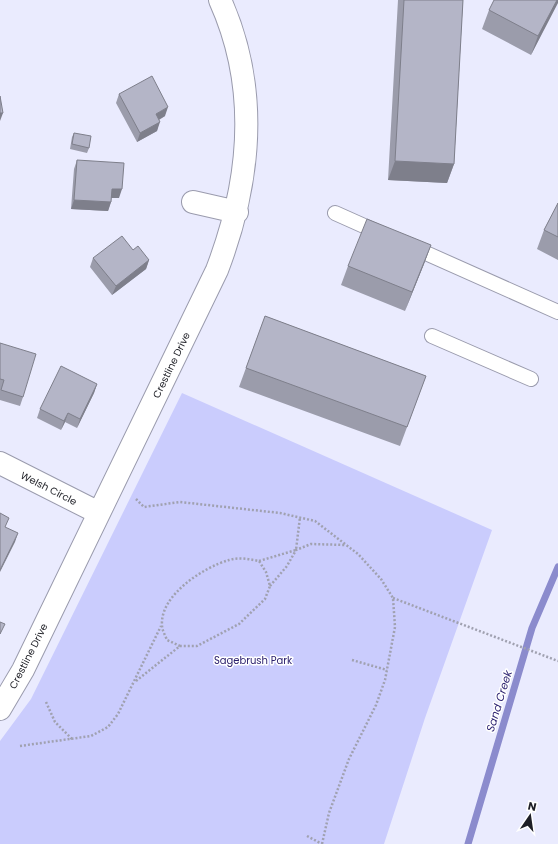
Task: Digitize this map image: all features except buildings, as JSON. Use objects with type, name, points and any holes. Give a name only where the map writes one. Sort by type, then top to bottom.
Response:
[{"type":"street","name":"Crestline Drive","points":[[0,710],[23,670],[217,270],[237,212],[244,167],[246,107],[238,50],[220,0]]},
{"type":"street","points":[[193,202],[237,212]]},
{"type":"street","name":"Welsh Circle","points":[[0,463],[99,513]]},
{"type":"lane","points":[[335,213],[558,312]]},
{"type":"lane","points":[[432,336],[531,379]]},
{"type":"path","points":[[136,499],[144,507],[180,502],[280,512],[315,521],[358,554],[381,580],[393,598],[395,627],[387,670],[376,705],[349,759],[329,813],[322,844],[307,836]]},
{"type":"path","points":[[162,626],[167,640],[180,646],[197,646],[239,624],[265,599],[270,586],[287,566],[296,550],[300,517]]},
{"type":"path","points":[[20,746],[92,736],[108,726],[118,714],[136,681],[162,626],[164,614],[172,600],[187,582],[206,570],[229,560],[245,558],[259,561],[296,550],[310,544],[346,545]]},
{"type":"path","points":[[259,561],[266,572],[270,586]]},
{"type":"path","points":[[393,598],[465,624],[558,661]]},
{"type":"path","points":[[136,681],[180,646]]},
{"type":"path","points":[[352,660],[387,670]]},
{"type":"path","points":[[46,702],[55,722],[72,739]]},
{"type":"green space","name":"Sagebrush Park","points":[[182,393],[492,530],[425,718],[384,844],[0,844],[0,741],[31,699]]},
{"type":"waterway","name":"Sand Creek","points":[[468,844],[532,628],[558,567]]}]
